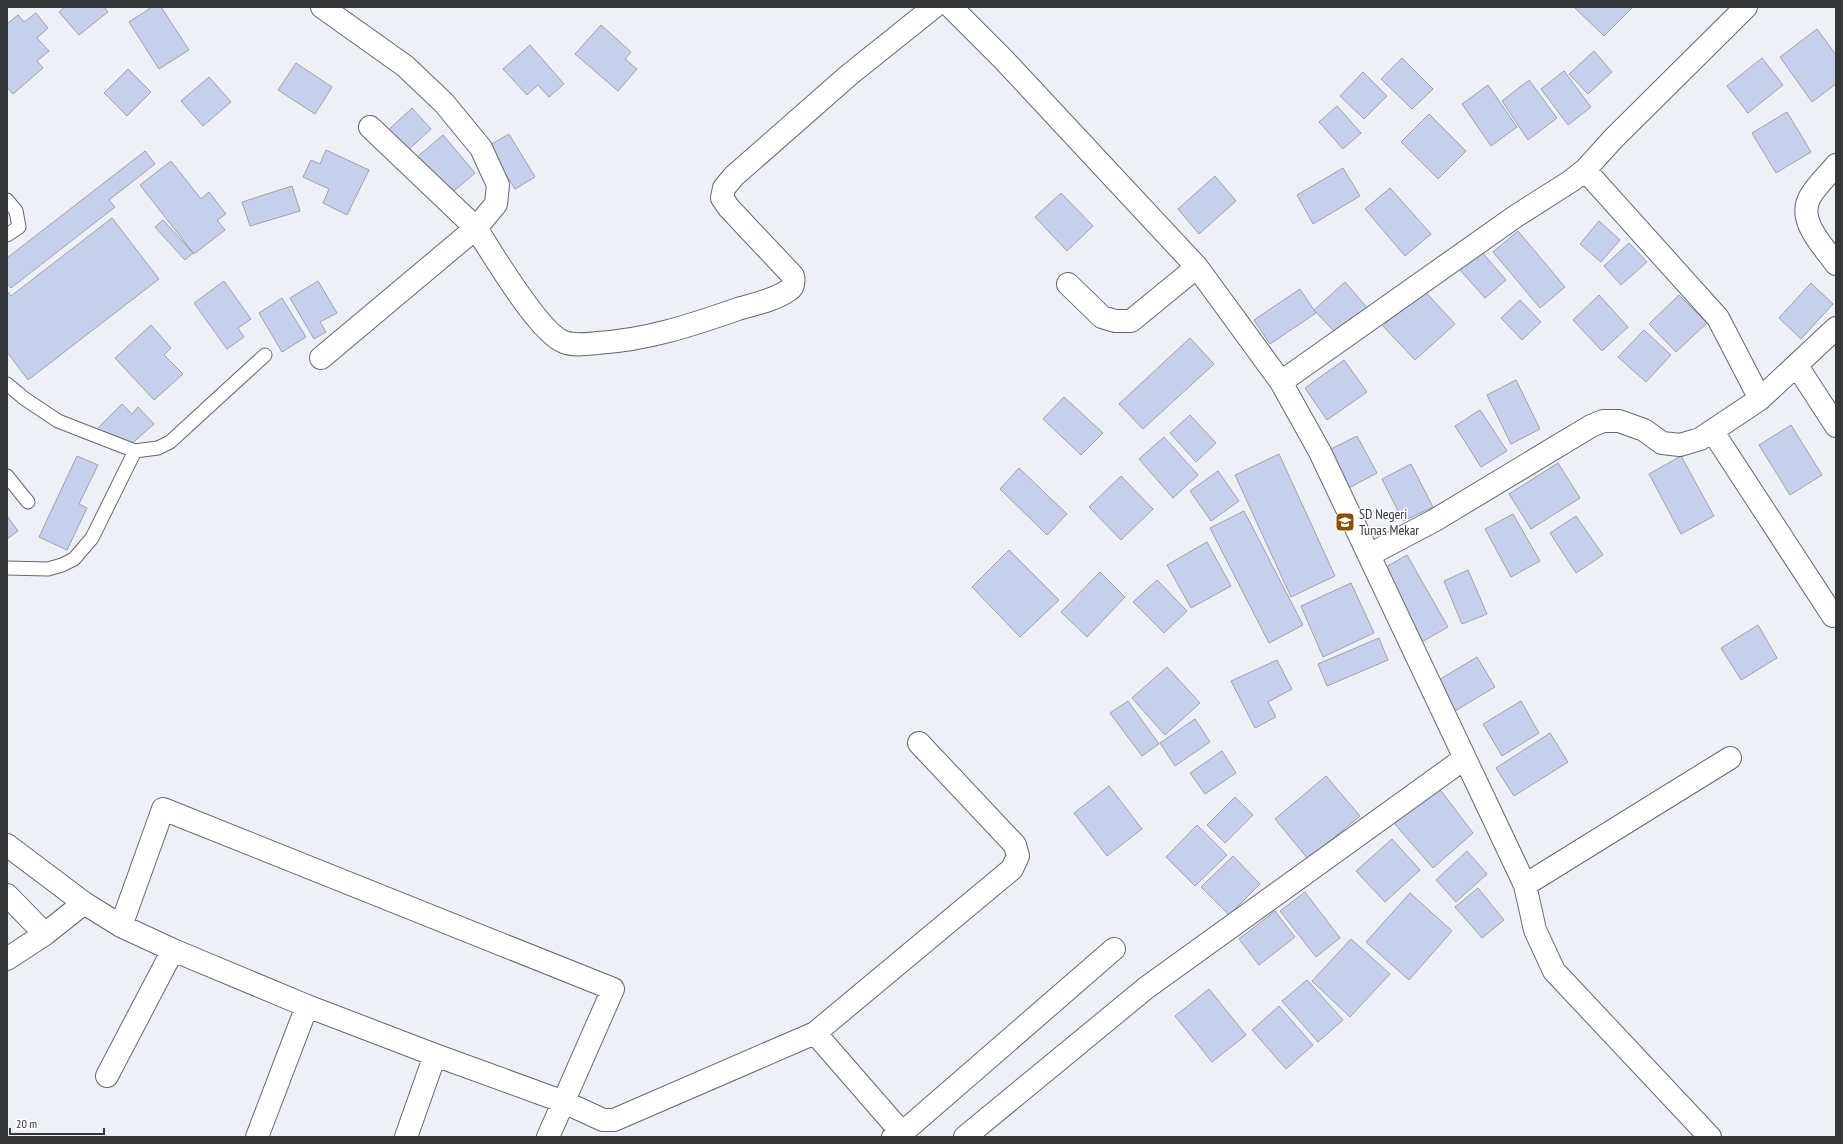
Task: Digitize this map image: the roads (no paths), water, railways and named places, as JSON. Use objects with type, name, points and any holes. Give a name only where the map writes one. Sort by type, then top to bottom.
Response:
[{"type":"street","points":[[321,358],[476,228],[496,204],[498,185],[481,148],[444,102],[405,66],[322,7]]},
{"type":"street","points":[[370,127],[476,228],[524,301],[555,338],[565,343],[580,344],[619,342],[660,335],[768,300],[791,289],[794,283],[794,276],[729,208],[722,198],[724,188],[745,166],[848,75],[934,7]]},
{"type":"street","points":[[950,7],[1004,60],[1197,267],[1281,382],[1320,452],[1525,885],[1535,930],[1554,971],[1710,1137]]},
{"type":"street","points":[[1281,382],[1478,242],[1516,216],[1551,195],[1585,170],[1613,139],[1746,7]]},
{"type":"street","points":[[1836,165],[1808,199],[1807,215],[1813,232],[1836,264]]},
{"type":"street","points":[[1585,170],[1718,318],[1760,399]]},
{"type":"street","points":[[1068,284],[1102,317],[1115,321],[1131,321],[1197,267]]},
{"type":"street","points":[[1369,555],[1435,520],[1590,426],[1604,421],[1619,421],[1644,430],[1662,443],[1680,445],[1700,439],[1713,432],[1760,399],[1836,328]]},
{"type":"street","points":[[1797,366],[1836,426]]},
{"type":"street","points":[[1713,432],[1833,616]]},
{"type":"street","points":[[7,845],[84,903],[121,926],[173,950],[307,1006],[435,1056],[564,1102],[603,1120],[614,1120],[625,1117],[816,1033],[1012,869],[1018,856],[1015,845],[919,743]]},
{"type":"street","points":[[965,1137],[1146,988],[1465,758]]},
{"type":"street","points":[[1525,885],[1730,758]]},
{"type":"street","points":[[121,926],[163,809],[613,989],[548,1137]]},
{"type":"street","points":[[7,895],[45,934]]},
{"type":"street","points":[[7,959],[45,934],[84,903]]},
{"type":"street","points":[[816,1033],[898,1135],[1114,949]]},
{"type":"street","points":[[108,1076],[173,950]]},
{"type":"street","points":[[257,1137],[307,1006]]},
{"type":"street","points":[[406,1137],[435,1056]]},
{"type":"lane","points":[[7,200],[16,211],[19,227],[7,235]]},
{"type":"lane","points":[[7,384],[25,399],[58,421],[135,451],[158,448],[170,442],[265,355]]},
{"type":"lane","points":[[7,568],[48,569],[62,566],[74,559],[92,538],[135,451]]},
{"type":"lane","points":[[7,476],[28,502]]},
{"type":"place","name":"SD Negeri Tunas Mekar","points":[[1345,522]]}]
